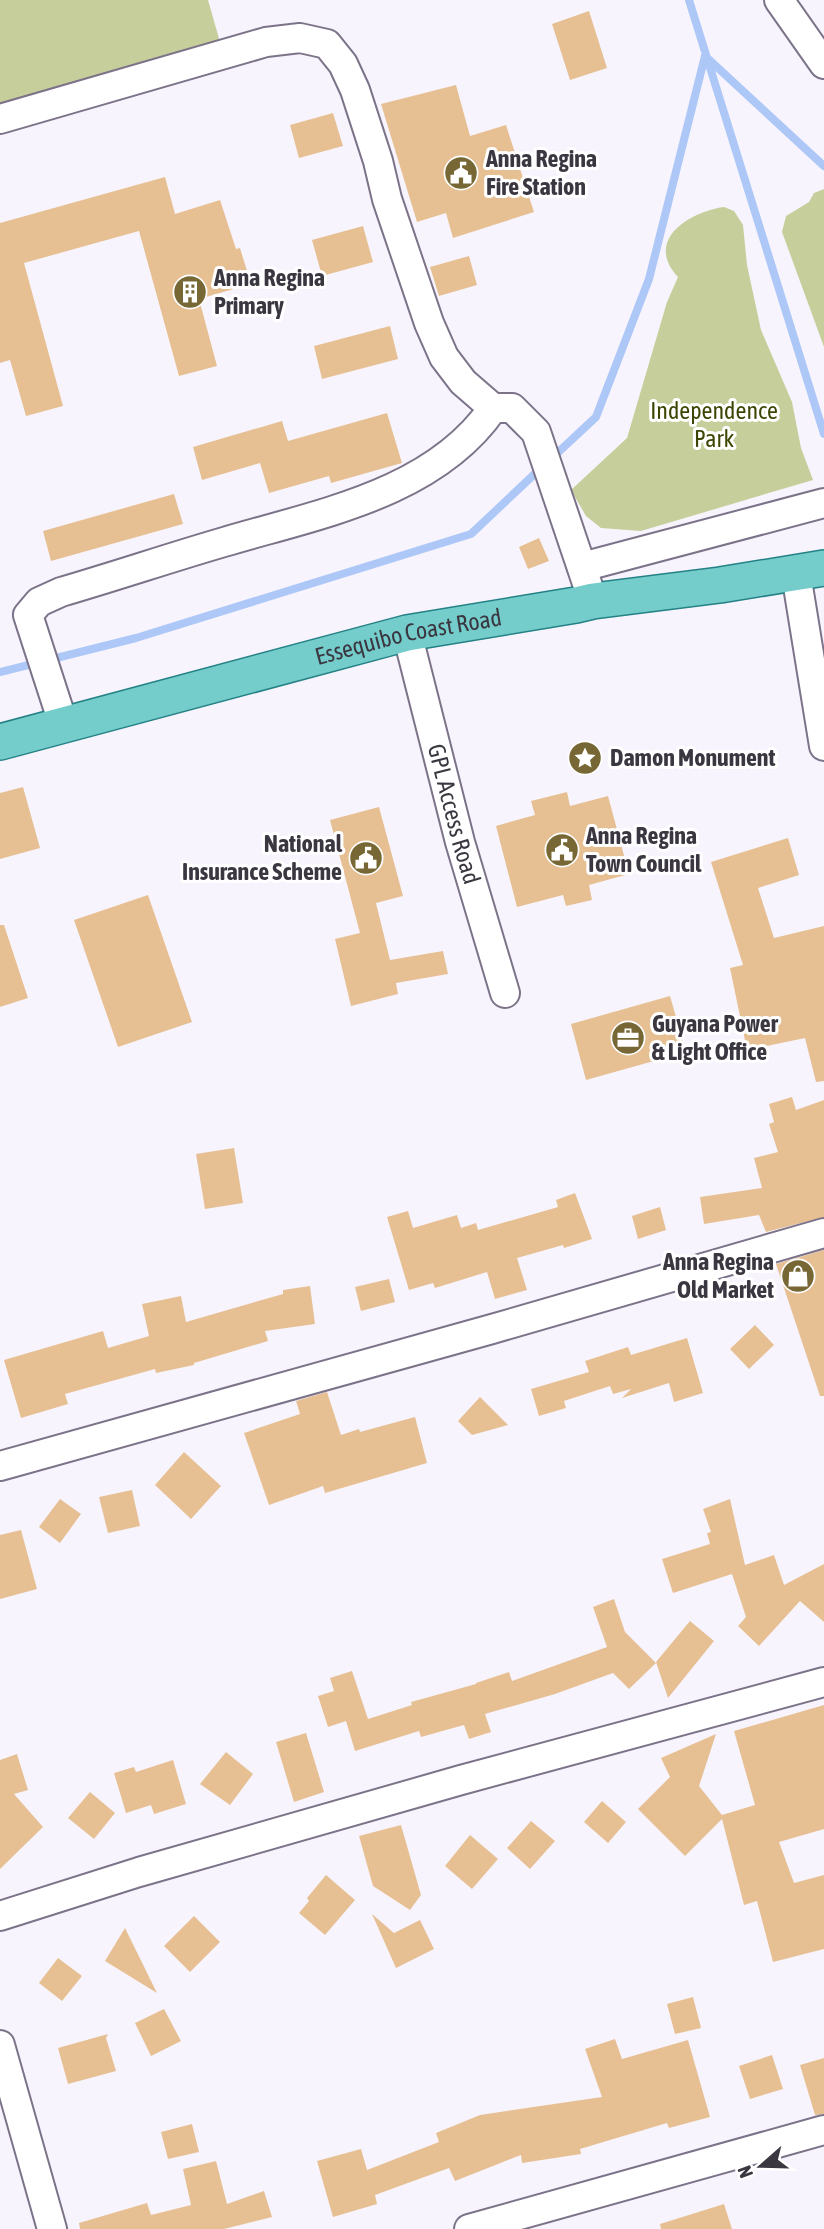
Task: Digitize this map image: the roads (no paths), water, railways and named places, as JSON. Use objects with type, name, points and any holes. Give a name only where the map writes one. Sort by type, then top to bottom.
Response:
[{"type":"main road","name":"Essequibo Coast Road","points":[[0,742],[407,633],[593,601],[813,570]]},
{"type":"street","points":[[779,0],[824,64]]},
{"type":"street","points":[[0,119],[266,42],[300,38],[327,44],[343,64],[355,90],[387,199],[429,323],[444,357],[463,382],[494,408],[512,408],[536,432],[593,601]]},
{"type":"street","points":[[64,726],[28,615],[39,602],[61,592],[315,516],[391,488],[425,473],[459,447],[480,427],[494,408]]},
{"type":"street","points":[[582,567],[824,503]]},
{"type":"street","points":[[813,570],[824,746]]},
{"type":"street","name":"GPL Access Road","points":[[407,633],[460,842],[505,993]]},
{"type":"street","points":[[0,1466],[824,1233]]},
{"type":"street","points":[[0,1916],[166,1864],[824,1682]]},
{"type":"street","points":[[0,2045],[52,2229]]},
{"type":"street","points":[[469,2229],[824,2130]]},
{"type":"waterway","points":[[689,0],[824,434]]},
{"type":"waterway","points":[[705,56],[824,166]]},
{"type":"waterway","points":[[552,458],[596,417],[649,279],[705,56]]},
{"type":"waterway","points":[[0,672],[136,638],[471,534],[542,467]]},
{"type":"place","name":"Anna Regina Fire Station","points":[[461,173]]},
{"type":"place","name":"Anna Regina Primary","points":[[190,292]]},
{"type":"place","name":"Damon Monument","points":[[585,758]]},
{"type":"place","name":"Anna Regina Town Council","points":[[562,850]]},
{"type":"place","name":"National Insurance Scheme","points":[[366,858]]},
{"type":"place","name":"Guyana Power & Light Office","points":[[628,1038]]},
{"type":"place","name":"Anna Regina Old Market","points":[[798,1276]]},
{"type":"park label","name":"Independence Park","points":[[714,425]]}]
